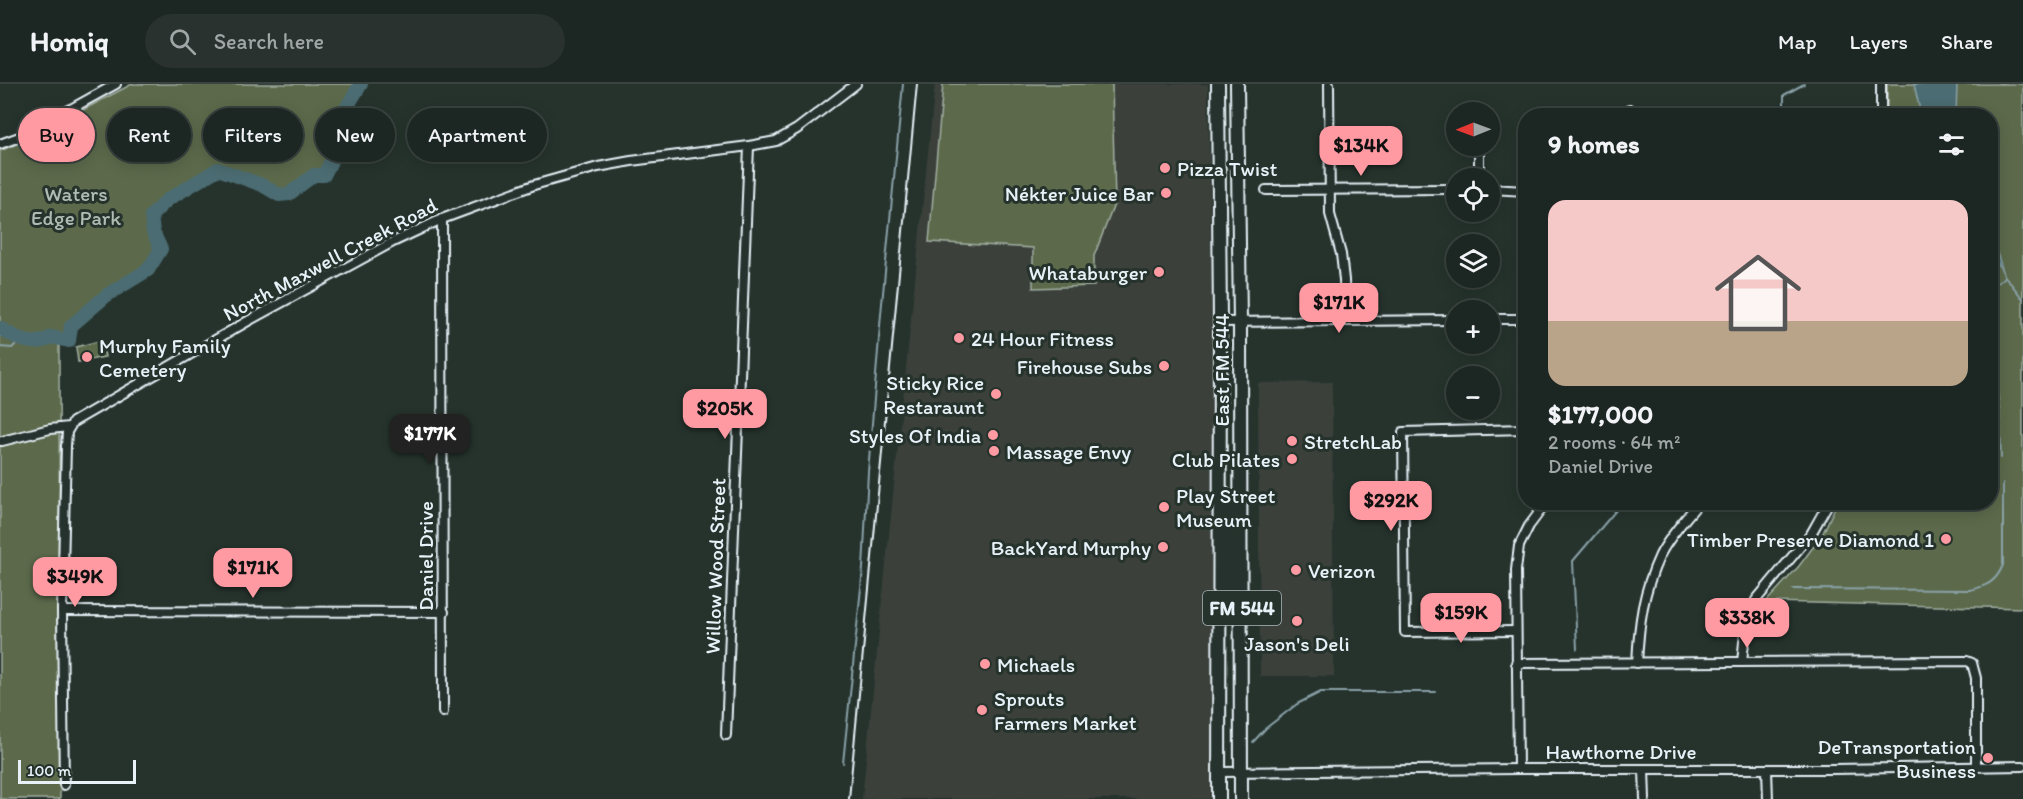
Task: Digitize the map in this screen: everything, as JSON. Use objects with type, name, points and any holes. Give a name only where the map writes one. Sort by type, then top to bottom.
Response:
[{"type":"main road","name":"East FM 544","points":[[1218,84],[1220,322],[1220,772],[1218,799]]},
{"type":"main road","name":"East FM 544","points":[[1237,84],[1242,596],[1241,799]]},
{"type":"main road","points":[[1220,486],[1230,508],[1231,595],[1242,596]]},
{"type":"street","points":[[0,144],[22,136],[116,84]]},
{"type":"street","name":"North Maxwell Creek Road","points":[[69,427],[91,411],[248,321],[393,242],[442,219],[534,185],[598,167],[776,141],[788,135],[856,84]]},
{"type":"street","points":[[1329,84],[1329,214],[1341,254],[1345,321]]},
{"type":"street","points":[[1881,84],[1881,108]]},
{"type":"street","name":"Willow Wood Street","points":[[726,735],[749,146]]},
{"type":"street","points":[[1266,190],[1446,189]]},
{"type":"street","points":[[1500,190],[1518,191]]},
{"type":"street","name":"Daniel Drive","points":[[442,219],[443,712]]},
{"type":"street","points":[[1500,319],[1518,318]]},
{"type":"street","points":[[1220,322],[1446,320]]},
{"type":"street","points":[[2,441],[50,429],[69,427],[66,446],[62,610],[64,785]]},
{"type":"street","points":[[1516,631],[1405,632],[1403,432],[1518,429]]},
{"type":"street","points":[[1518,769],[1516,570],[1519,546],[1529,526],[1541,510]]},
{"type":"street","points":[[1637,663],[1639,622],[1644,599],[1660,554],[1693,510]]},
{"type":"street","points":[[1742,662],[1745,632],[1752,609],[1765,589],[1811,534],[1824,510]]},
{"type":"street","points":[[62,610],[444,612]]},
{"type":"street","points":[[1516,663],[1959,660],[1972,663],[1976,678],[1976,767]]},
{"type":"street","name":"Hawthorne Drive","points":[[1220,772],[2023,766]]},
{"type":"street","points":[[1644,769],[1645,799]]},
{"type":"street","points":[[1767,769],[1768,799]]},
{"type":"shaded area","points":[[935,84],[1208,84],[1212,322],[1211,799],[862,799]]},
{"type":"shaded area","points":[[1332,382],[1334,676],[1260,676],[1258,383]]},
{"type":"green space","name":"Waters Edge Park","points":[[132,84],[361,84],[346,108],[315,108],[315,162],[331,162],[324,175],[314,175],[289,194],[279,195],[262,185],[218,169],[167,200],[151,216],[153,232],[161,249],[148,270],[107,295],[72,326],[69,341],[59,339],[60,799],[0,799],[0,151],[18,143],[18,162],[95,162],[95,108],[87,108]]},
{"type":"green space","points":[[943,84],[1112,84],[1115,202],[1094,256],[1094,286],[1033,288],[1033,248],[929,242]]},
{"type":"green space","points":[[1887,84],[2023,84],[2023,608],[1766,602],[1799,566],[1822,535],[1834,510],[1998,510],[1998,108],[1887,108]]},
{"type":"green space","points":[[103,340],[105,357],[78,362],[76,347]]},
{"type":"water","points":[[1914,84],[1957,84],[1956,108],[1919,108]]},
{"type":"water","points":[[1998,256],[2005,277],[1998,264]]},
{"type":"waterway","points":[[0,328],[25,341],[38,342],[51,337],[69,341],[71,326],[107,295],[148,270],[161,249],[153,232],[151,216],[167,200],[218,169],[262,185],[279,195],[289,194],[314,175],[324,175],[344,136],[340,118],[361,84]]},
{"type":"waterway","points":[[843,763],[863,568],[881,314],[903,84]]},
{"type":"waterway","points":[[1786,108],[1784,95],[1804,84]]},
{"type":"waterway","points":[[2004,275],[2023,299]]},
{"type":"waterway","points":[[1998,282],[2005,277]]},
{"type":"waterway","points":[[0,347],[12,348],[20,340]]},
{"type":"waterway","points":[[1998,398],[2001,458]]},
{"type":"waterway","points":[[1793,589],[1970,590],[1986,585],[1997,576],[2003,565],[2003,484]]},
{"type":"waterway","points":[[1577,649],[1573,561],[1616,510]]},
{"type":"waterway","points":[[1253,742],[1266,728],[1297,704],[1321,692],[1436,692]]},
{"type":"railway","points":[[849,799],[917,84]]},
{"type":"place","name":"Pizza Twist","points":[[1165,168]]},
{"type":"place","name":"Nékter Juice Bar","points":[[1166,193]]},
{"type":"place","name":"Whataburger","points":[[1159,272]]},
{"type":"place","name":"24 Hour Fitness","points":[[959,338]]},
{"type":"place","name":"Murphy Family Cemetery","points":[[87,357]]},
{"type":"place","name":"Firehouse Subs","points":[[1164,366]]},
{"type":"place","name":"Sticky Rice Restaraunt","points":[[996,394]]},
{"type":"place","name":"Styles Of India","points":[[993,435]]},
{"type":"place","name":"StretchLab","points":[[1292,441]]},
{"type":"place","name":"Massage Envy","points":[[994,451]]},
{"type":"place","name":"Club Pilates","points":[[1292,459]]},
{"type":"place","name":"Play Street Museum","points":[[1164,507]]},
{"type":"place","name":"Timber Preserve Diamond 1","points":[[1946,539]]},
{"type":"place","name":"BackYard Murphy","points":[[1163,547]]},
{"type":"place","name":"Verizon","points":[[1296,570]]},
{"type":"place","name":"Jason's Deli","points":[[1297,621]]},
{"type":"place","name":"Michaels","points":[[985,664]]},
{"type":"place","name":"Sprouts Farmers Market","points":[[982,710]]},
{"type":"place","name":"DeTransportation Business","points":[[1988,758]]}]
